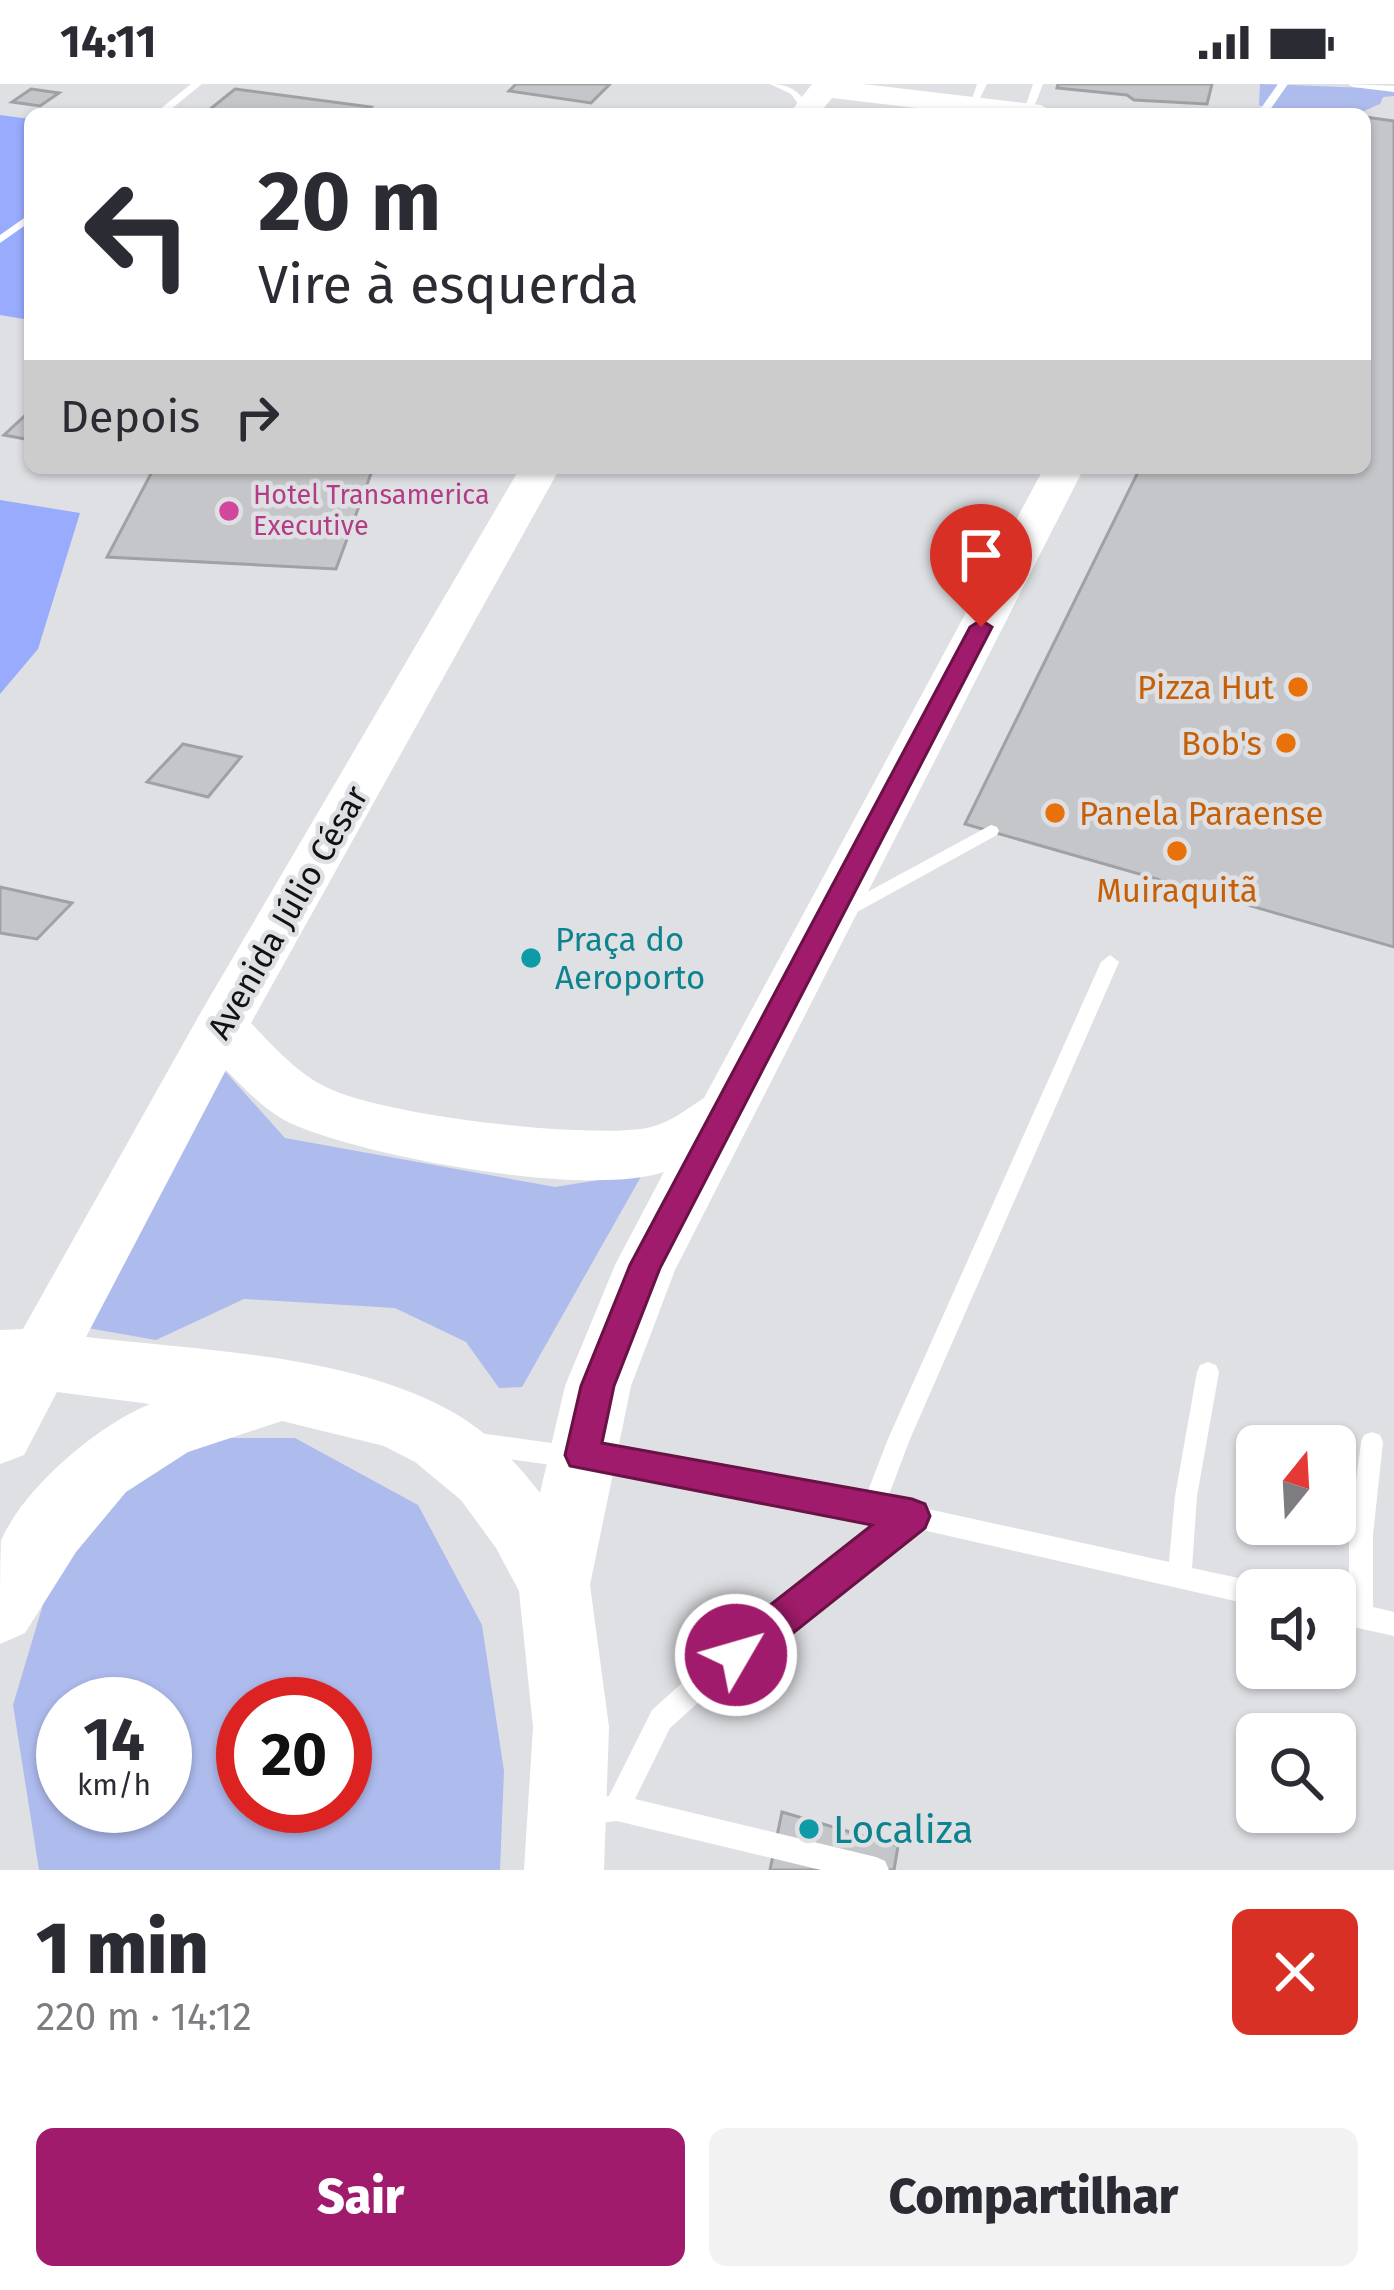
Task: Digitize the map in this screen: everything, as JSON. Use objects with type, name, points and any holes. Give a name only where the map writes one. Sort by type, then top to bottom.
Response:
[{"type":"street","points":[[808,99],[977,95],[1036,103]]},
{"type":"street","name":"Avenida Júlio César","points":[[0,1432],[19,1357],[221,1027],[538,474]]},
{"type":"street","points":[[583,1831],[554,1585],[598,1386],[646,1265],[1061,474]]},
{"type":"street","points":[[221,1027],[266,1073],[310,1106],[411,1133],[590,1157],[656,1151],[728,1112]]},
{"type":"street","points":[[19,1357],[296,1393],[396,1418],[439,1439],[485,1478],[521,1524],[554,1585]]},
{"type":"street","points":[[0,1608],[57,1516],[107,1460],[153,1431],[204,1412],[296,1393]]},
{"type":"lane","points":[[166,108],[196,84]]},
{"type":"lane","points":[[775,84],[808,99]]},
{"type":"lane","points":[[1353,84],[1394,89]]},
{"type":"lane","points":[[0,240],[24,222]]},
{"type":"lane","points":[[822,924],[991,831]]},
{"type":"lane","points":[[873,1507],[899,1438],[1110,962]]},
{"type":"lane","points":[[1180,1576],[1186,1496],[1208,1372]]},
{"type":"lane","points":[[439,1439],[582,1455],[873,1507],[1236,1589]]},
{"type":"lane","points":[[1361,1617],[1361,1534],[1372,1442]]},
{"type":"lane","points":[[876,1870],[583,1831],[661,1719],[912,1516]]},
{"type":"lane","points":[[1356,1616],[1394,1624]]},
{"type":"shaded area","points":[[1260,84],[1394,89],[1394,96],[1383,97],[1369,108],[1259,105]]},
{"type":"shaded area","points":[[0,115],[24,118],[24,319],[0,315]]},
{"type":"shaded area","points":[[0,500],[80,513],[38,649],[0,694]]},
{"type":"shaded area","points":[[224,1070],[285,1138],[555,1187],[643,1173],[522,1387],[499,1388],[466,1342],[395,1308],[244,1299],[156,1340],[82,1327]]},
{"type":"shaded area","points":[[230,1438],[295,1438],[418,1505],[482,1625],[504,1771],[500,1870],[39,1870],[13,1705],[47,1591],[89,1518],[147,1462]]},
{"type":"building","points":[[516,84],[610,84],[591,103],[509,91]]},
{"type":"building","points":[[1058,84],[1212,84],[1207,104],[1134,100],[1127,95],[1057,88]]},
{"type":"building","points":[[31,89],[59,93],[40,106],[12,102]]},
{"type":"building","points":[[235,89],[371,107],[370,108],[211,108]]},
{"type":"building","points":[[1371,118],[1394,121],[1394,947],[965,824],[1137,474],[1371,474]]},
{"type":"building","points":[[24,417],[24,439],[4,435]]},
{"type":"building","points":[[151,474],[371,474],[336,569],[107,557]]},
{"type":"building","points":[[183,744],[241,757],[208,797],[147,782]]},
{"type":"building","points":[[0,887],[72,903],[37,939],[0,933]]},
{"type":"building","name":"Localiza","points":[[782,1812],[898,1846],[894,1870],[770,1870]]},
{"type":"place","name":"Hotel Transamerica Executive","points":[[229,511]]},
{"type":"place","name":"Pizza Hut","points":[[1298,687]]},
{"type":"place","name":"Bob's","points":[[1286,743]]},
{"type":"place","name":"Panela Paraense","points":[[1055,813]]},
{"type":"place","name":"Muiraquitã","points":[[1177,851]]},
{"type":"place","name":"Praça do Aeroporto","points":[[531,958]]},
{"type":"place","name":"Localiza","points":[[809,1829]]},
{"type":"route","points":[[736,1655],[912,1516],[582,1455],[598,1386],[646,1265],[981,627]]}]
